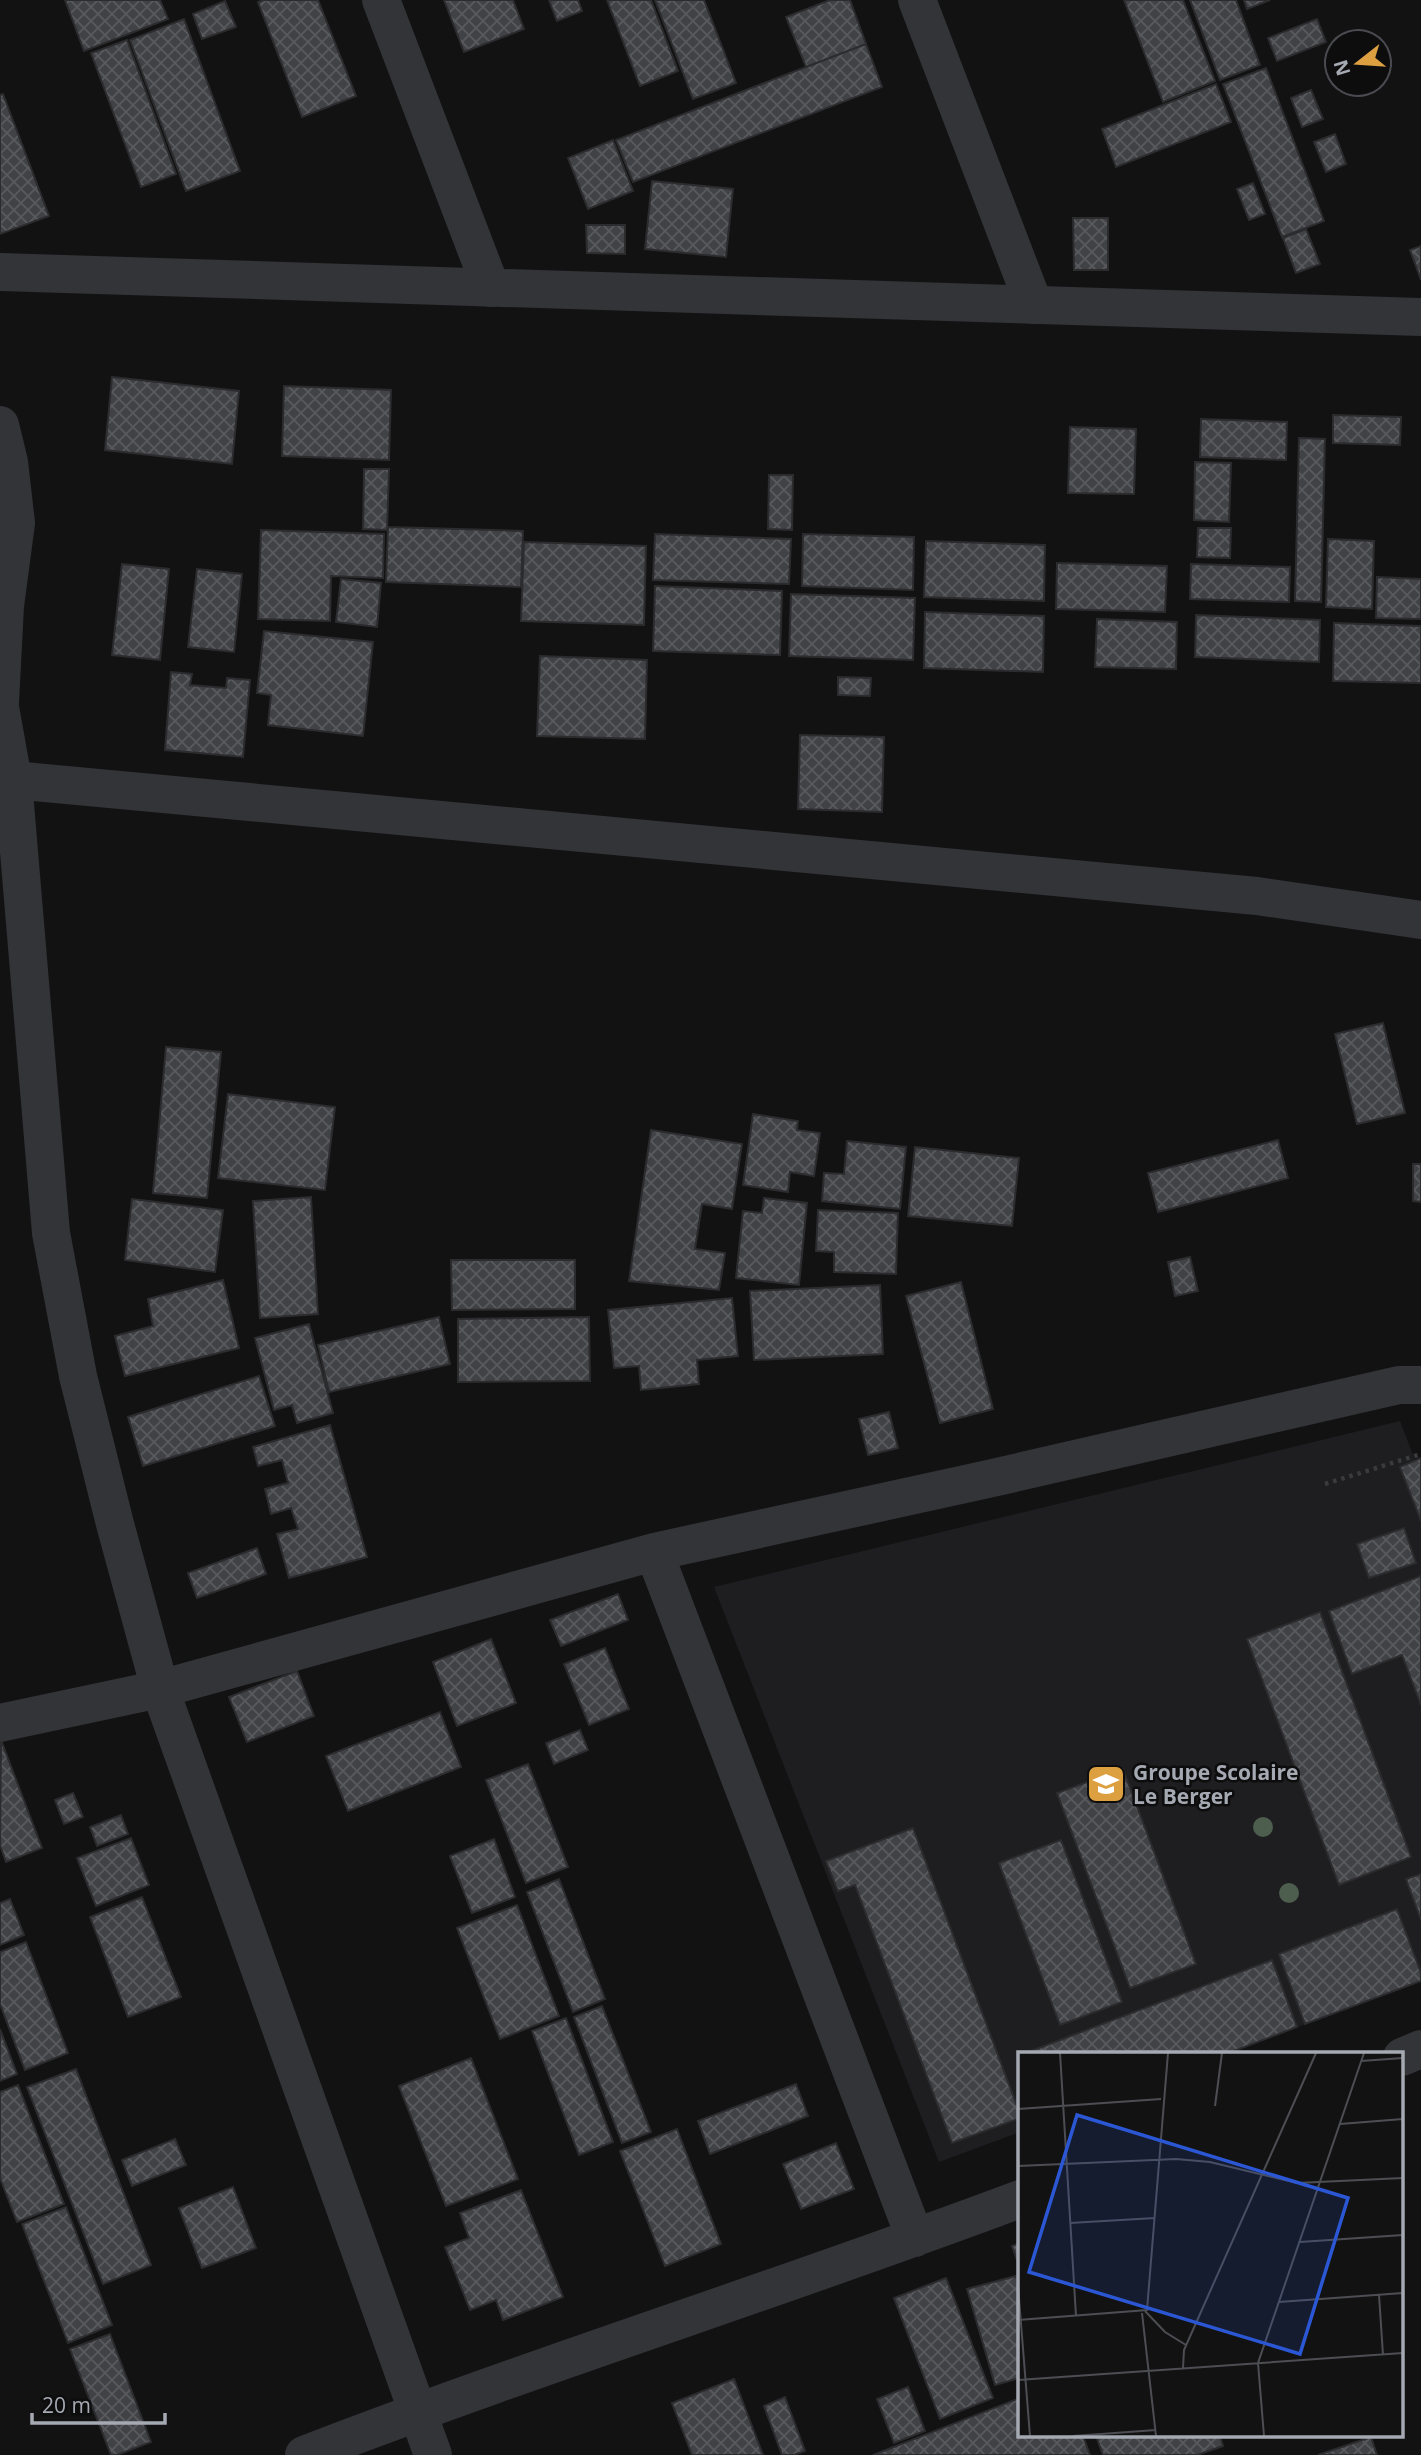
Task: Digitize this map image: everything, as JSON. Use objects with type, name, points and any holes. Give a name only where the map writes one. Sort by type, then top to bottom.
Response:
[{"type":"street","points":[[381,0],[491,288]]},
{"type":"street","points":[[917,0],[1034,305]]},
{"type":"street","points":[[0,272],[1421,317]]},
{"type":"street","points":[[0,425],[9,462],[16,523],[5,606],[0,705],[51,1233],[78,1376],[160,1689],[433,2455]]},
{"type":"street","points":[[7,777],[1256,896],[1421,920]]},
{"type":"street","points":[[0,1723],[160,1689],[654,1552],[1399,1385],[1421,1385]]},
{"type":"street","points":[[654,1552],[915,2238]]},
{"type":"street","points":[[1404,2056],[1421,2049]]},
{"type":"street","points":[[304,2455],[416,2412],[1018,2200]]},
{"type":"path","points":[[1325,1484],[1421,1454]]},
{"type":"shaded area","name":"Groupe Scolaire Le Berger","points":[[1400,1421],[1415,1460],[1421,1458],[1421,1981],[1231,2052],[1018,2052],[1018,2133],[939,2162],[714,1587]]},
{"type":"building","points":[[65,0],[160,0],[168,19],[84,51]]},
{"type":"building","points":[[318,0],[356,96],[302,117],[258,2]]},
{"type":"building","points":[[444,0],[513,0],[524,29],[464,52]]},
{"type":"building","points":[[549,0],[578,0],[582,11],[557,21]]},
{"type":"building","points":[[607,0],[651,0],[678,71],[640,86]]},
{"type":"building","points":[[655,0],[704,0],[736,83],[693,99]]},
{"type":"building","points":[[830,0],[850,0],[866,44],[806,67],[786,17]]},
{"type":"building","points":[[1124,0],[1183,0],[1215,81],[1163,102]]},
{"type":"building","points":[[1190,0],[1236,0],[1260,65],[1220,80]]},
{"type":"building","points":[[1244,0],[1270,0],[1247,9]]},
{"type":"building","points":[[225,1],[236,27],[202,39],[193,14]]},
{"type":"building","points":[[184,19],[240,171],[186,191],[130,40]]},
{"type":"building","points":[[1317,19],[1323,34],[1323,43],[1277,61],[1268,38]]},
{"type":"building","points":[[127,40],[176,174],[141,187],[91,53]]},
{"type":"building","points":[[866,44],[882,87],[633,182],[616,140]]},
{"type":"building","points":[[1266,68],[1324,221],[1282,237],[1223,84]]},
{"type":"building","points":[[1216,84],[1231,122],[1116,167],[1102,129]]},
{"type":"building","points":[[1311,90],[1323,119],[1302,127],[1291,98]]},
{"type":"building","points":[[3,94],[49,216],[0,234],[0,95]]},
{"type":"building","points":[[1335,134],[1346,164],[1326,172],[1314,142]]},
{"type":"building","points":[[613,140],[633,191],[588,209],[568,158]]},
{"type":"building","points":[[652,181],[733,189],[726,257],[645,249]]},
{"type":"building","points":[[1253,183],[1265,214],[1249,220],[1237,189]]},
{"type":"building","points":[[1073,218],[1108,218],[1108,270],[1074,270]]},
{"type":"building","points":[[586,225],[625,225],[625,254],[587,253]]},
{"type":"building","points":[[1306,229],[1320,264],[1296,273],[1283,238]]},
{"type":"building","points":[[1421,246],[1421,280],[1410,250]]},
{"type":"building","points":[[112,377],[239,391],[232,464],[105,450]]},
{"type":"building","points":[[284,386],[391,390],[389,460],[282,456]]},
{"type":"building","points":[[1333,415],[1401,417],[1400,445],[1333,443]]},
{"type":"building","points":[[1201,419],[1287,422],[1286,460],[1200,457]]},
{"type":"building","points":[[1070,427],[1136,429],[1134,494],[1068,493]]},
{"type":"building","points":[[1299,438],[1325,439],[1321,602],[1295,601]]},
{"type":"building","points":[[1195,462],[1231,463],[1229,522],[1194,520]]},
{"type":"building","points":[[364,469],[389,469],[387,530],[363,529]]},
{"type":"building","points":[[769,475],[793,475],[792,530],[768,529]]},
{"type":"building","points":[[388,527],[523,531],[521,587],[386,582]]},
{"type":"building","points":[[1198,528],[1231,528],[1230,558],[1197,557]]},
{"type":"building","points":[[261,530],[384,534],[383,578],[331,576],[330,621],[258,619]]},
{"type":"building","points":[[655,534],[791,539],[789,584],[653,580]]},
{"type":"building","points":[[803,534],[914,537],[913,590],[802,586]]},
{"type":"building","points":[[1328,539],[1374,541],[1372,609],[1326,607]]},
{"type":"building","points":[[926,541],[1045,545],[1044,601],[924,597]]},
{"type":"building","points":[[524,542],[646,546],[644,625],[521,621]]},
{"type":"building","points":[[1057,563],[1167,566],[1165,612],[1056,609]]},
{"type":"building","points":[[122,564],[169,569],[160,660],[112,655]]},
{"type":"building","points":[[1191,564],[1290,567],[1289,602],[1190,599]]},
{"type":"building","points":[[197,569],[242,574],[234,652],[188,647]]},
{"type":"building","points":[[1377,577],[1421,579],[1421,619],[1376,618]]},
{"type":"building","points":[[341,579],[381,583],[377,627],[336,622]]},
{"type":"building","points":[[655,586],[782,591],[780,655],[653,651]]},
{"type":"building","points":[[791,594],[915,598],[913,660],[789,656]]},
{"type":"building","points":[[925,612],[1044,616],[1043,672],[924,668]]},
{"type":"building","points":[[1196,615],[1320,620],[1319,662],[1195,657]]},
{"type":"building","points":[[1097,619],[1177,622],[1176,669],[1095,667]]},
{"type":"building","points":[[1334,623],[1421,626],[1421,683],[1333,681]]},
{"type":"building","points":[[264,631],[373,642],[363,736],[268,725],[271,695],[257,693]]},
{"type":"building","points":[[540,656],[647,660],[645,739],[537,736]]},
{"type":"building","points":[[171,672],[192,674],[190,685],[226,688],[227,678],[250,680],[243,757],[165,750]]},
{"type":"building","points":[[838,677],[871,678],[870,696],[838,695]]},
{"type":"building","points":[[800,735],[884,737],[882,812],[798,809]]},
{"type":"building","points":[[1383,1023],[1405,1113],[1357,1124],[1335,1034]]},
{"type":"building","points":[[166,1047],[221,1052],[207,1198],[153,1193]]},
{"type":"building","points":[[228,1094],[335,1107],[325,1190],[218,1178]]},
{"type":"building","points":[[753,1114],[798,1121],[797,1130],[820,1133],[814,1176],[790,1172],[788,1192],[743,1185]]},
{"type":"building","points":[[651,1130],[742,1144],[732,1209],[702,1204],[695,1249],[725,1253],[719,1290],[629,1281]]},
{"type":"building","points":[[1278,1140],[1288,1178],[1158,1212],[1148,1173]]},
{"type":"building","points":[[847,1141],[906,1147],[900,1209],[822,1201],[824,1173],[844,1174]]},
{"type":"building","points":[[915,1147],[1019,1158],[1012,1226],[908,1216]]},
{"type":"building","points":[[1413,1164],[1421,1164],[1421,1202],[1413,1201]]},
{"type":"building","points":[[311,1197],[318,1314],[260,1318],[253,1201]]},
{"type":"building","points":[[764,1198],[807,1203],[799,1285],[736,1278],[743,1211],[762,1213]]},
{"type":"building","points":[[132,1199],[223,1210],[215,1272],[125,1260]]},
{"type":"building","points":[[818,1210],[898,1213],[896,1274],[834,1272],[834,1252],[816,1251]]},
{"type":"building","points":[[1190,1257],[1198,1291],[1175,1296],[1168,1262]]},
{"type":"building","points":[[451,1260],[575,1260],[575,1309],[452,1310]]},
{"type":"building","points":[[223,1280],[239,1348],[125,1376],[115,1336],[153,1326],[148,1299]]},
{"type":"building","points":[[961,1282],[993,1409],[940,1423],[906,1296]]},
{"type":"building","points":[[880,1285],[883,1354],[754,1360],[750,1291]]},
{"type":"building","points":[[732,1298],[738,1356],[697,1360],[699,1384],[641,1390],[639,1366],[614,1368],[608,1310]]},
{"type":"building","points":[[439,1317],[450,1364],[329,1392],[318,1345]]},
{"type":"building","points":[[589,1317],[590,1381],[458,1382],[458,1319]]},
{"type":"building","points":[[309,1324],[333,1413],[297,1423],[292,1405],[274,1410],[255,1338]]},
{"type":"building","points":[[259,1376],[275,1426],[143,1466],[128,1417]]},
{"type":"building","points":[[889,1412],[898,1448],[868,1455],[859,1419]]},
{"type":"building","points":[[330,1425],[367,1557],[289,1578],[277,1534],[298,1529],[291,1508],[271,1514],[265,1489],[288,1483],[282,1460],[258,1466],[253,1447]]},
{"type":"building","points":[[1421,1458],[1421,1521],[1400,1467]]},
{"type":"building","points":[[1404,1528],[1416,1563],[1369,1578],[1357,1544]]},
{"type":"building","points":[[257,1548],[266,1574],[197,1598],[188,1573]]},
{"type":"building","points":[[1421,1576],[1421,1705],[1402,1655],[1352,1674],[1329,1611]]},
{"type":"building","points":[[618,1594],[628,1620],[561,1646],[550,1620]]},
{"type":"building","points":[[1320,1612],[1411,1857],[1339,1885],[1247,1639]]},
{"type":"building","points":[[491,1639],[516,1703],[457,1726],[433,1662]]},
{"type":"building","points":[[605,1648],[629,1709],[589,1725],[564,1664]]},
{"type":"building","points":[[297,1671],[314,1716],[247,1742],[229,1697]]},
{"type":"building","points":[[440,1712],[461,1767],[348,1811],[326,1756]]},
{"type":"building","points":[[580,1730],[588,1750],[554,1764],[546,1743]]},
{"type":"building","points":[[1,1740],[42,1848],[6,1862],[0,1845]]},
{"type":"building","points":[[528,1764],[568,1867],[526,1883],[486,1780]]},
{"type":"building","points":[[1123,1769],[1196,1964],[1130,1988],[1057,1793]]},
{"type":"building","points":[[73,1793],[83,1817],[64,1824],[55,1800]]},
{"type":"building","points":[[121,1815],[128,1834],[97,1846],[90,1827]]},
{"type":"building","points":[[913,1828],[1018,2109],[1018,2119],[952,2143],[855,1885],[838,1891],[826,1861]]},
{"type":"building","points":[[131,1838],[149,1885],[96,1906],[77,1858]]},
{"type":"building","points":[[494,1839],[515,1897],[472,1913],[450,1856]]},
{"type":"building","points":[[1061,1840],[1122,2002],[1060,2025],[999,1863]]},
{"type":"building","points":[[1421,1874],[1421,1920],[1406,1879]]},
{"type":"building","points":[[559,1879],[605,1999],[573,2012],[527,1892]]},
{"type":"building","points":[[142,1897],[181,1997],[128,2017],[90,1917]]},
{"type":"building","points":[[10,1899],[24,1935],[0,1945],[0,1903]]},
{"type":"building","points":[[517,1905],[559,2016],[500,2039],[457,1928]]},
{"type":"building","points":[[1397,1909],[1421,1973],[1421,1981],[1305,2024],[1279,1954]]},
{"type":"building","points":[[26,1942],[68,2053],[25,2070],[0,2004],[0,1952]]},
{"type":"building","points":[[1272,1960],[1297,2027],[1231,2052],[1028,2052]]},
{"type":"building","points":[[602,2006],[651,2132],[622,2143],[574,2017]]},
{"type":"building","points":[[566,2018],[613,2142],[579,2155],[532,2031]]},
{"type":"building","points":[[0,2029],[17,2074],[0,2081]]},
{"type":"building","points":[[471,2058],[518,2179],[446,2206],[399,2086]]},
{"type":"building","points":[[76,2069],[151,2265],[103,2284],[27,2087]]},
{"type":"building","points":[[796,2084],[808,2116],[710,2154],[698,2121]]},
{"type":"building","points":[[18,2085],[64,2204],[17,2222],[0,2178],[0,2092]]},
{"type":"building","points":[[677,2129],[721,2244],[665,2266],[620,2151]]},
{"type":"building","points":[[175,2139],[186,2165],[132,2186],[122,2160]]},
{"type":"building","points":[[836,2143],[854,2189],[801,2209],[783,2164]]},
{"type":"building","points":[[233,2187],[256,2248],[202,2268],[179,2208]]},
{"type":"building","points":[[521,2190],[563,2297],[503,2320],[496,2300],[470,2310],[445,2247],[469,2238],[460,2213]]},
{"type":"building","points":[[66,2207],[112,2325],[68,2343],[22,2224]]},
{"type":"building","points":[[1018,2244],[1018,2262],[1012,2246]]},
{"type":"building","points":[[1016,2276],[1018,2379],[995,2385],[967,2289]]},
{"type":"building","points":[[946,2278],[993,2398],[940,2419],[894,2298]]},
{"type":"building","points":[[110,2334],[151,2442],[117,2455],[111,2455],[70,2349]]},
{"type":"building","points":[[734,2379],[763,2455],[692,2455],[672,2403]]},
{"type":"building","points":[[908,2387],[925,2431],[894,2443],[877,2399]]},
{"type":"building","points":[[785,2397],[805,2451],[794,2455],[782,2455],[764,2406]]},
{"type":"building","points":[[1018,2399],[1018,2438],[1084,2438],[1090,2455],[873,2455]]},
{"type":"building","points":[[1097,2438],[1221,2438],[1223,2446],[1197,2455],[1103,2455]]},
{"type":"building","points":[[1371,2438],[1377,2455],[1318,2455]]},
{"type":"place","name":"Groupe Scolaire Le Berger","points":[[1106,1784]]}]
